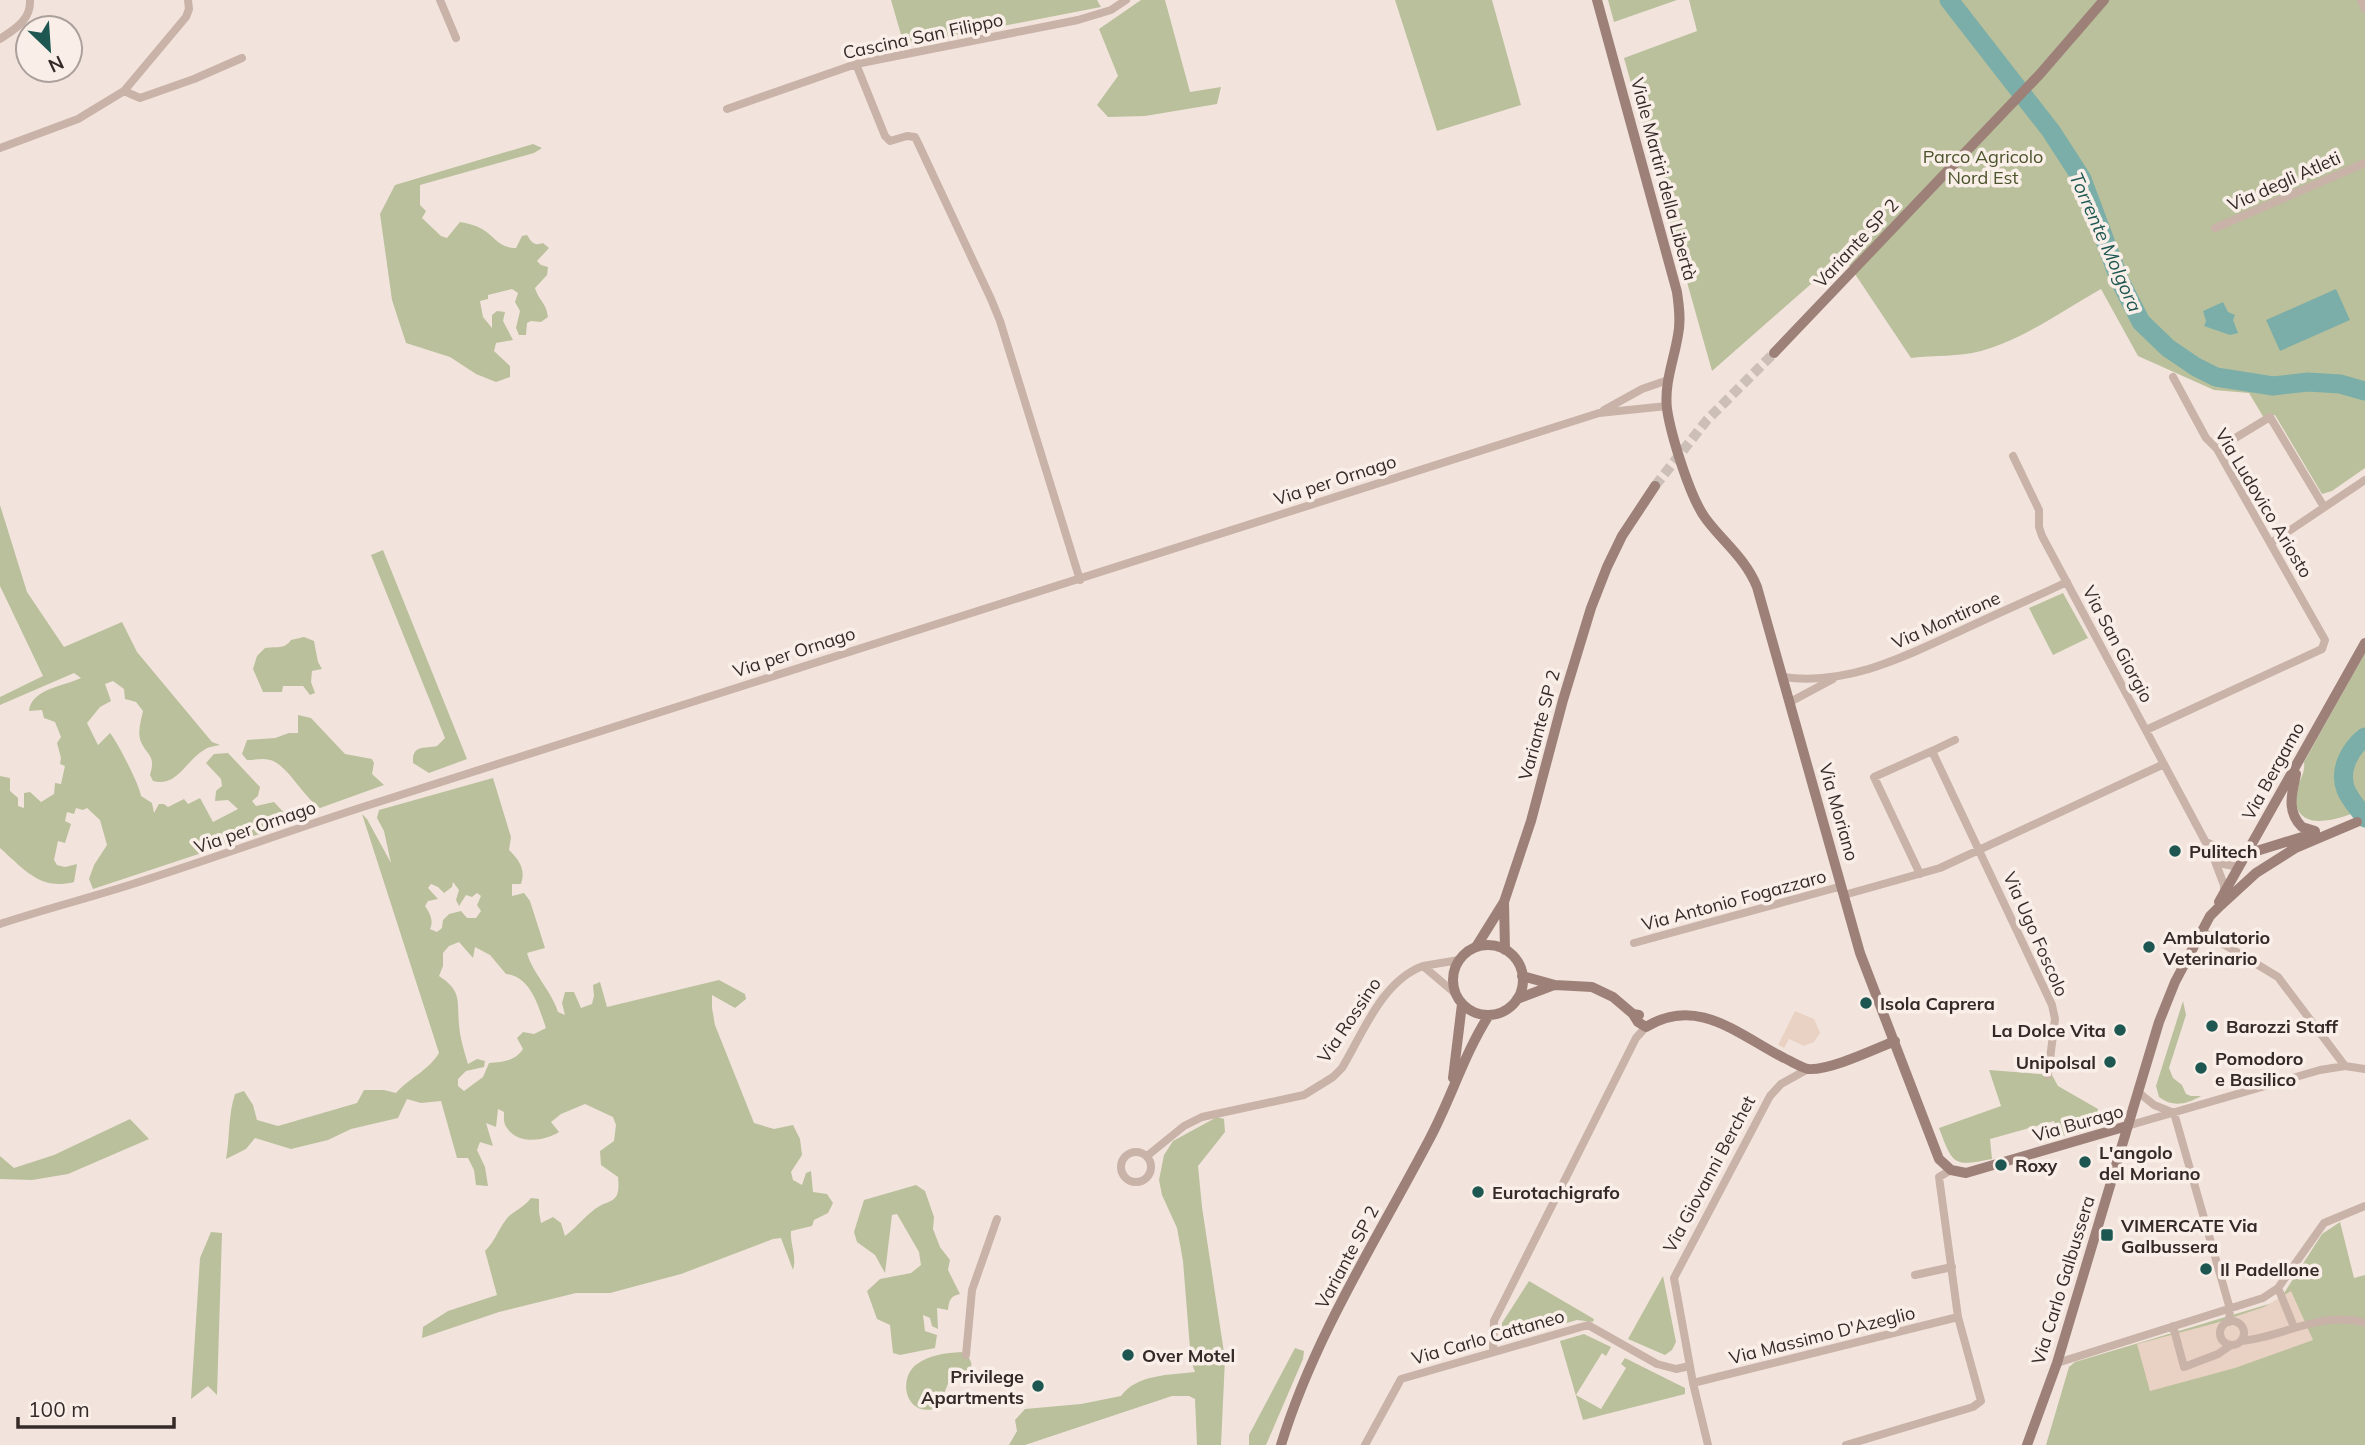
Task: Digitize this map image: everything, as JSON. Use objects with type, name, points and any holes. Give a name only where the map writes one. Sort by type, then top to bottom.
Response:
[{"type":"street","points":[[0,38],[23,21],[28,14],[30,0]]},
{"type":"street","points":[[0,148],[78,119],[124,91],[186,17],[188,0]]},
{"type":"street","points":[[440,0],[456,38]]},
{"type":"street","name":"Cascina San Filippo","points":[[727,109],[856,64],[1077,20],[1111,9],[1126,0]]},
{"type":"street","name":"Viale Martiri della Libertà","points":[[1597,0],[1677,292],[1679,327],[1669,374]]},
{"type":"street","name":"Variante SP 2","points":[[1774,353],[2040,74],[2104,0]]},
{"type":"street","points":[[2361,0],[2365,9]]},
{"type":"street","points":[[124,91],[140,98],[242,58]]},
{"type":"street","points":[[856,64],[885,136],[890,141],[907,136],[915,137],[990,299],[1003,331],[1080,580]]},
{"type":"street","name":"Via degli Atleti","points":[[2215,228],[2365,163]]},
{"type":"street","name":"Via Moriano","points":[[1669,374],[1667,405],[1690,488],[1700,511],[1739,555],[1755,582],[1860,953],[1940,1159],[1951,1170]]},
{"type":"street","name":"Via per Ornago","points":[[1599,413],[1669,374]]},
{"type":"street","name":"Via Ludovico Ariosto","points":[[2146,730],[2322,649],[2325,645],[2325,640],[2271,543],[2217,449],[2206,438],[2173,377]]},
{"type":"street","name":"Via per Ornago","points":[[0,924],[143,881],[369,805],[480,772],[934,624],[1080,580],[1599,413],[1667,405]]},
{"type":"street","points":[[2217,449],[2270,417],[2324,507]]},
{"type":"street","name":"Via San Giorgio","points":[[2013,456],[2037,502],[2042,536],[2208,843],[2222,878],[2224,892]]},
{"type":"street","points":[[2271,543],[2365,480]]},
{"type":"street","name":"Variante SP 2","points":[[1452,1090],[1459,999],[1453,973],[1460,960],[1476,947],[1504,902],[1531,821],[1591,608],[1615,548],[1655,486]]},
{"type":"street","name":"Via Montirone","points":[[1835,678],[1896,660],[2067,582]]},
{"type":"street","name":"Via Bergamo","points":[[2210,916],[2365,643]]},
{"type":"street","points":[[1783,677],[1803,680],[1835,678]]},
{"type":"street","points":[[1790,702],[1835,678]]},
{"type":"street","points":[[1920,874],[1874,777],[1955,740]]},
{"type":"street","name":"Via Ugo Foscolo","points":[[1932,751],[2052,1005],[2055,1018],[2048,1075]]},
{"type":"street","points":[[2300,760],[2291,800],[2292,812],[2304,829],[2321,831]]},
{"type":"street","points":[[1843,891],[1940,868],[2164,764]]},
{"type":"street","name":"Via Carlo Galbussera","points":[[2247,854],[2361,820]]},
{"type":"street","name":"Via Carlo Galbussera","points":[[2239,867],[2256,864],[2361,820]]},
{"type":"street","points":[[2208,843],[2229,852],[2247,854]]},
{"type":"street","name":"Via Carlo Galbussera","points":[[2027,1445],[2057,1363],[2137,1092],[2175,982],[2210,916],[2256,873],[2297,847]]},
{"type":"street","points":[[2212,854],[2223,864],[2239,867]]},
{"type":"street","name":"Via Antonio Fogazzaro","points":[[1634,943],[1835,888],[1843,891]]},
{"type":"street","name":"Variante SP 2","points":[[1504,902],[1505,950]]},
{"type":"street","points":[[2202,931],[2278,977],[2345,1066]]},
{"type":"street","points":[[1476,947],[1486,945],[1505,950],[1517,961],[1522,976],[1517,999]]},
{"type":"street","name":"Via Rossino","points":[[1147,1156],[1184,1126],[1202,1117],[1304,1095],[1333,1077],[1342,1068],[1393,985],[1411,971],[1423,966],[1460,960]]},
{"type":"street","points":[[1423,966],[1470,1010],[1489,1015],[1505,1010],[1517,999],[1555,985]]},
{"type":"street","points":[[1522,976],[1555,985],[1582,985],[1600,989],[1633,1014],[1642,1017],[1647,1026]]},
{"type":"street","name":"Variante SP 2","points":[[1281,1445],[1295,1402],[1313,1362],[1431,1136],[1489,1015]]},
{"type":"street","points":[[1493,1351],[1494,1321],[1636,1038],[1647,1026],[1678,1015],[1705,1016],[1808,1069],[1894,1038]]},
{"type":"street","name":"Via Burago","points":[[1951,1170],[1962,1173],[1973,1171],[2307,1073],[2345,1066],[2365,1069]]},
{"type":"street","name":"Via Giovanni Berchet","points":[[1708,1445],[1693,1383],[1674,1278],[1770,1096],[1781,1084],[1808,1069]]},
{"type":"street","name":"Via Burago","points":[[2137,1092],[2154,1105],[2174,1113]]},
{"type":"street","points":[[2174,1113],[2230,1309],[2230,1322]]},
{"type":"street","points":[[1846,1445],[1970,1408],[1978,1405],[1981,1399],[1958,1317],[1939,1177],[1951,1170]]},
{"type":"street","points":[[2057,1363],[2263,1298],[2278,1288],[2324,1223],[2365,1206]]},
{"type":"street","points":[[966,1355],[972,1290],[997,1219]]},
{"type":"street","points":[[1914,1275],[1952,1267]]},
{"type":"street","points":[[2278,1288],[2294,1327]]},
{"type":"street","name":"Via Massimo D'Azeglio","points":[[1693,1383],[1958,1317]]},
{"type":"street","points":[[2173,1326],[2184,1367],[2241,1341],[2321,1320],[2345,1319],[2365,1323]]},
{"type":"street","points":[[2231,1345],[2225,1342],[2220,1332],[2223,1325],[2230,1322],[2237,1322],[2243,1327],[2244,1335],[2241,1341]]},
{"type":"street","name":"Via Carlo Cattaneo","points":[[1365,1445],[1402,1379],[1588,1325],[1657,1364],[1676,1369],[1690,1366]]},
{"type":"green space","points":[[891,0],[1097,0],[1101,7],[904,45]]},
{"type":"green space","points":[[1141,0],[1165,0],[1190,92],[1221,87],[1217,104],[1145,116],[1108,117],[1097,105],[1118,76],[1099,29]]},
{"type":"green space","points":[[1395,0],[1492,0],[1521,105],[1437,131]]},
{"type":"green space","points":[[1608,0],[1677,0],[1614,22]]},
{"type":"green space","name":"Parco Agricolo Nord Est","points":[[1689,0],[2365,0],[2365,468],[2332,491],[2322,494],[2275,415],[2264,418],[2249,393],[2214,390],[2138,356],[2101,289],[2027,332],[1996,346],[1964,354],[1911,358],[1843,256],[1712,371],[1624,58],[1697,31]]},
{"type":"green space","points":[[533,144],[542,148],[534,153],[420,185],[420,205],[426,211],[422,218],[441,236],[447,238],[460,222],[482,229],[505,246],[516,248],[522,236],[527,235],[534,243],[543,243],[549,248],[537,261],[548,267],[547,275],[535,288],[548,317],[541,322],[527,323],[526,335],[519,335],[516,328],[520,311],[515,302],[518,293],[512,289],[488,295],[488,299],[480,301],[483,317],[492,328],[492,315],[497,311],[505,312],[503,321],[513,340],[496,343],[494,351],[510,366],[510,377],[496,382],[476,374],[450,357],[406,343],[392,300],[380,214],[395,185]]},
{"type":"green space","points":[[0,505],[27,592],[64,647],[122,622],[137,652],[212,742],[220,745],[204,750],[175,777],[162,782],[153,781],[150,775],[152,760],[140,738],[143,711],[136,702],[125,699],[124,689],[113,681],[105,684],[111,701],[100,707],[87,723],[98,745],[110,733],[128,764],[141,796],[152,803],[154,813],[159,804],[168,807],[184,799],[188,804],[200,798],[213,822],[238,809],[228,800],[215,801],[216,791],[222,786],[221,779],[206,763],[214,754],[228,753],[260,787],[258,796],[252,801],[256,806],[274,802],[289,818],[274,829],[93,889],[89,879],[94,865],[107,845],[100,820],[87,808],[76,808],[74,814],[67,812],[65,821],[71,824],[65,843],[58,841],[54,860],[57,865],[65,867],[77,864],[74,882],[62,884],[42,881],[0,848],[0,776],[10,778],[10,791],[18,798],[18,806],[24,808],[24,793],[30,792],[41,802],[54,794],[55,783],[61,784],[65,766],[60,764],[57,743],[61,737],[55,722],[44,718],[42,710],[29,711],[31,704],[49,689],[81,678],[74,673],[0,705],[0,697],[43,676],[0,586]]},
{"type":"green space","points":[[383,550],[467,759],[429,773],[413,763],[414,753],[420,748],[437,746],[445,738],[371,555]]},
{"type":"green space","points":[[2063,593],[2088,638],[2053,655],[2029,608]]},
{"type":"green space","points":[[304,637],[314,641],[322,669],[312,671],[311,682],[315,693],[310,695],[303,686],[283,686],[282,692],[263,692],[253,669],[257,656],[265,648],[283,646],[291,640]]},
{"type":"green space","points":[[2365,653],[2365,809],[2326,820],[2307,819],[2300,814],[2295,799],[2304,771],[2304,762]]},
{"type":"green space","points":[[298,715],[311,718],[345,754],[372,759],[372,774],[384,785],[320,808],[276,763],[264,759],[247,760],[242,754],[247,740],[298,733]]},
{"type":"green space","points":[[493,778],[511,837],[509,850],[522,869],[521,884],[512,884],[512,896],[524,893],[530,901],[545,948],[527,953],[558,1012],[565,1015],[562,1003],[565,992],[574,992],[581,1008],[592,1004],[593,985],[600,982],[607,1007],[719,980],[745,994],[746,999],[735,1008],[712,995],[712,1008],[715,1025],[754,1123],[774,1129],[793,1125],[800,1139],[802,1155],[791,1172],[793,1180],[802,1185],[806,1173],[811,1171],[813,1192],[827,1194],[833,1203],[828,1213],[814,1220],[812,1226],[791,1231],[793,1270],[781,1238],[773,1239],[681,1274],[610,1293],[576,1293],[499,1312],[422,1338],[423,1327],[448,1311],[497,1295],[485,1251],[507,1218],[531,1198],[539,1199],[541,1223],[553,1217],[561,1223],[565,1236],[595,1209],[616,1197],[618,1177],[601,1165],[600,1151],[614,1141],[616,1125],[613,1117],[585,1104],[561,1114],[551,1122],[559,1132],[547,1138],[532,1140],[512,1133],[505,1124],[504,1112],[498,1109],[496,1127],[486,1123],[493,1146],[480,1142],[477,1150],[485,1167],[488,1186],[476,1185],[474,1170],[468,1158],[457,1158],[441,1101],[421,1103],[407,1099],[398,1118],[351,1129],[328,1140],[291,1149],[255,1138],[246,1149],[226,1159],[235,1094],[244,1091],[253,1105],[257,1120],[278,1126],[357,1103],[364,1090],[396,1093],[439,1053],[362,814],[391,863],[384,831],[377,818],[379,810]],"holes":[[[453,882],[459,890],[456,900],[459,906],[466,895],[472,897],[477,893],[481,896],[477,905],[481,911],[476,918],[467,918],[461,911],[449,914],[437,932],[430,929],[430,914],[425,906],[428,901],[438,899],[428,888],[431,884],[444,893],[452,887]],[[459,942],[473,958],[475,947],[490,955],[506,974],[522,980],[533,994],[546,1028],[534,1034],[523,1032],[517,1038],[523,1049],[520,1053],[508,1060],[489,1063],[483,1077],[464,1091],[458,1086],[458,1079],[466,1071],[484,1067],[485,1061],[477,1059],[468,1064],[460,1035],[457,997],[452,986],[439,976],[443,966],[443,953],[449,946]]]},
{"type":"green space","points":[[2183,1001],[2186,1015],[2169,1068],[2173,1078],[2182,1085],[2186,1094],[2201,1096],[2175,1104],[2159,1097],[2156,1086]]},
{"type":"green space","points":[[1989,1070],[2052,1075],[2058,1086],[2098,1109],[2096,1125],[2060,1137],[2054,1121],[1990,1139],[1992,1159],[1969,1163],[1956,1160],[1948,1150],[1939,1128],[2001,1106]]},
{"type":"green space","points":[[1217,1117],[1224,1119],[1225,1132],[1198,1166],[1225,1359],[1221,1445],[1197,1445],[1195,1399],[1189,1396],[1172,1396],[1025,1445],[1009,1445],[1017,1431],[1015,1420],[1025,1409],[1081,1404],[1121,1396],[1136,1383],[1145,1380],[1195,1372],[1191,1361],[1183,1261],[1177,1228],[1162,1195],[1159,1180],[1164,1155],[1173,1141]]},
{"type":"green space","points":[[130,1119],[149,1139],[68,1174],[32,1180],[0,1179],[0,1156],[14,1168],[54,1155]]},
{"type":"green space","points":[[916,1185],[925,1191],[934,1217],[933,1229],[940,1247],[950,1260],[948,1270],[960,1294],[951,1299],[948,1310],[937,1308],[938,1329],[932,1326],[930,1318],[923,1315],[925,1331],[937,1335],[935,1348],[900,1355],[893,1353],[890,1325],[877,1319],[867,1291],[880,1279],[911,1273],[921,1265],[919,1252],[897,1214],[892,1215],[885,1273],[875,1255],[857,1242],[854,1232],[864,1200]]},
{"type":"green space","points":[[2340,1222],[2354,1278],[2365,1275],[2365,1445],[2046,1445],[2069,1367],[2075,1362],[2279,1301],[2322,1234]]},
{"type":"green space","points":[[211,1232],[222,1233],[217,1395],[208,1386],[191,1399],[200,1258]]},
{"type":"green space","points":[[1663,1276],[1676,1342],[1672,1350],[1665,1355],[1628,1339]]},
{"type":"green space","points":[[1529,1281],[1594,1319],[1593,1322],[1577,1320],[1518,1337],[1512,1336],[1502,1327],[1502,1323]]},
{"type":"green space","points":[[1584,1334],[1611,1347],[1606,1356],[1602,1353],[1576,1395],[1601,1409],[1626,1368],[1621,1364],[1625,1358],[1685,1388],[1685,1394],[1583,1420],[1560,1341]]},
{"type":"green space","points":[[1295,1348],[1304,1351],[1303,1359],[1266,1445],[1249,1445],[1249,1435]]},
{"type":"green space","points":[[961,1352],[970,1360],[970,1371],[950,1379],[938,1408],[927,1410],[912,1403],[906,1387],[911,1370],[932,1357]]},
{"type":"shaded area","points":[[1795,1011],[1814,1019],[1820,1033],[1814,1042],[1804,1046],[1789,1039],[1784,1048],[1778,1045]]},
{"type":"shaded area","points":[[2291,1291],[2313,1340],[2235,1368],[2150,1391],[2137,1344],[2264,1307]]},
{"type":"water","points":[[2336,289],[2350,320],[2280,351],[2266,320]]},
{"type":"water","points":[[2223,302],[2228,312],[2235,315],[2233,320],[2238,333],[2230,335],[2204,326],[2206,321],[2203,311]]},
{"type":"waterway","name":"Torrente Molgora","points":[[1949,0],[2051,131],[2082,179],[2120,281],[2141,322],[2168,348],[2216,377],[2273,386],[2308,382],[2340,384],[2365,391]]},
{"type":"waterway","name":"Torrente Molgora","points":[[2365,737],[2350,754],[2343,775],[2348,794],[2365,818]]},
{"type":"tunnel","points":[[1655,486],[1707,420],[1774,353]]},
{"type":"place","name":"Pulitech","points":[[2175,851]]},
{"type":"place","name":"Ambulatorio Veterinario","points":[[2149,947]]},
{"type":"place","name":"Isola Caprera","points":[[1866,1003]]},
{"type":"place","name":"Barozzi Staff","points":[[2212,1026]]},
{"type":"place","name":"La Dolce Vita","points":[[2120,1030]]},
{"type":"place","name":"Unipolsal","points":[[2110,1062]]},
{"type":"place","name":"Pomodoro e Basilico","points":[[2201,1068]]},
{"type":"place","name":"L'angolo del Moriano","points":[[2085,1162]]},
{"type":"place","name":"Roxy","points":[[2001,1165]]},
{"type":"place","name":"Eurotachigrafo","points":[[1478,1192]]},
{"type":"place","name":"VIMERCATE Via Galbussera","points":[[2107,1235]]},
{"type":"place","name":"Il Padellone","points":[[2206,1269]]},
{"type":"place","name":"Over Motel","points":[[1128,1355]]},
{"type":"place","name":"Privilege Apartments","points":[[1038,1386]]}]
